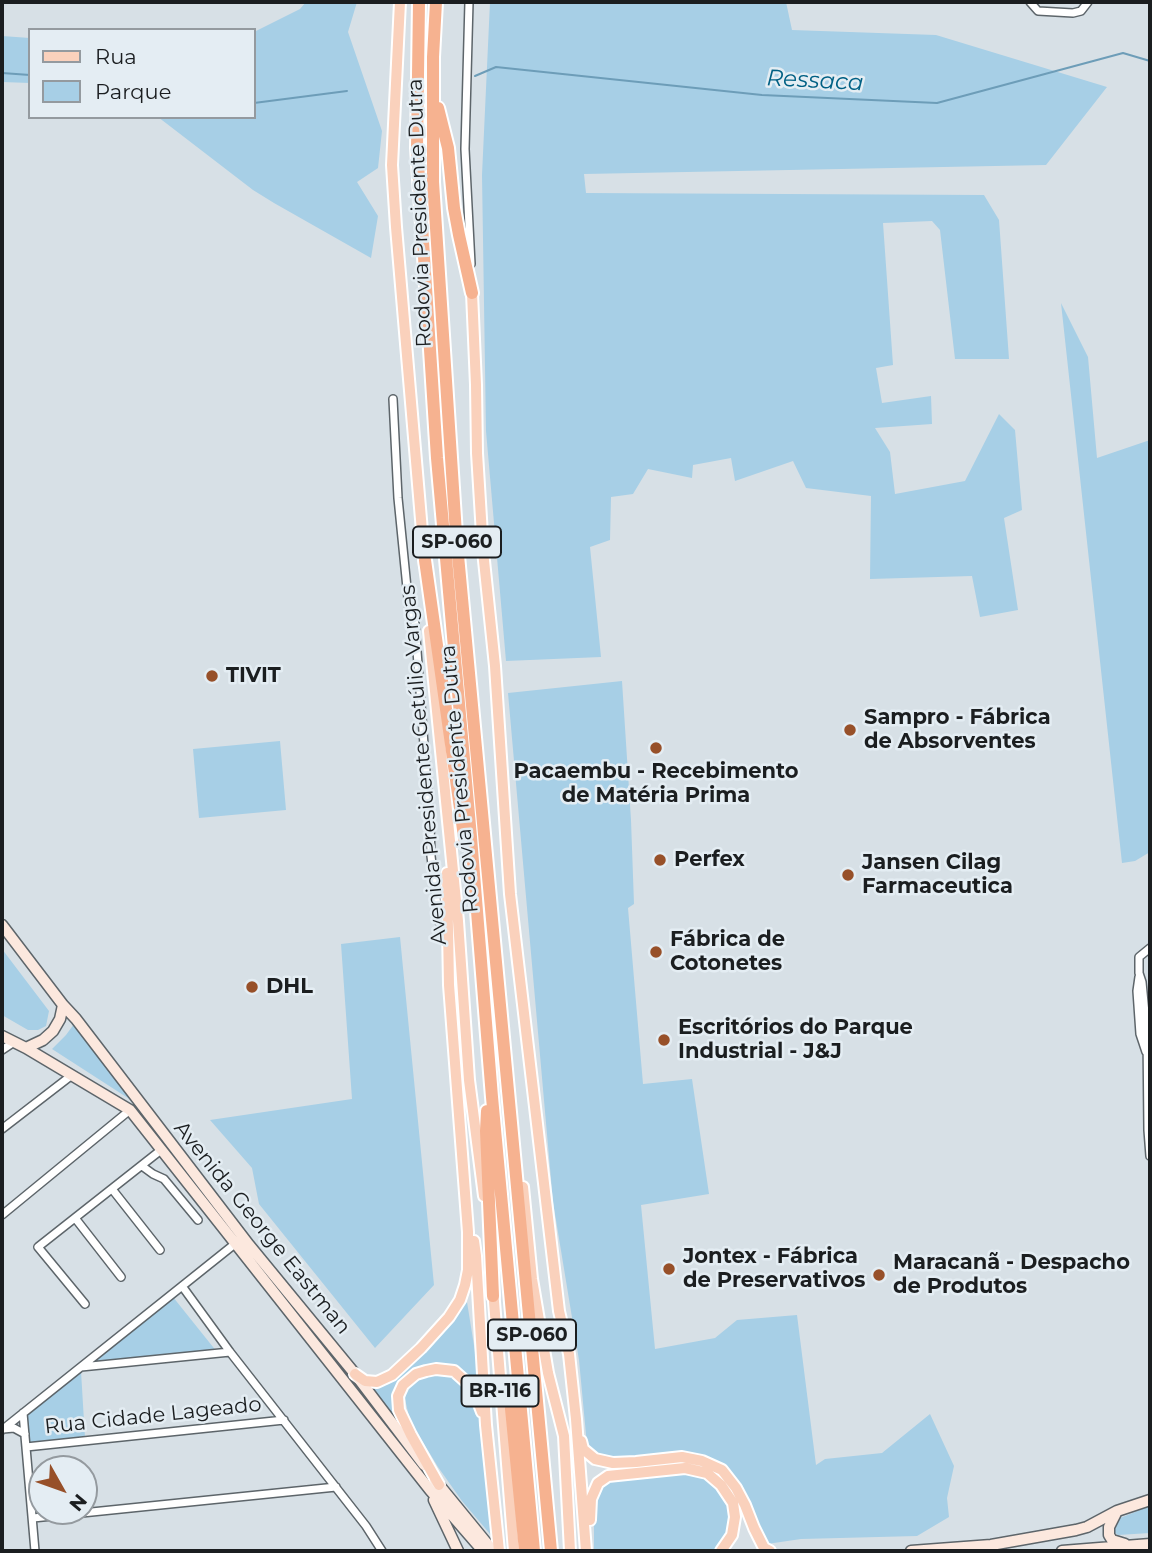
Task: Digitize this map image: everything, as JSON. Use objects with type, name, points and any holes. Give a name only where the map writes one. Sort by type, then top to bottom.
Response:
[{"type":"highway","name":"Rodovia Presidente Dutra","points":[[419,2],[416,100],[419,185],[437,458],[534,1551]]},
{"type":"highway","name":"Rodovia Presidente Dutra","points":[[436,2],[433,182],[456,534],[551,1551]]},
{"type":"highway","points":[[433,87],[448,148],[458,235],[472,293]]},
{"type":"highway","points":[[425,560],[461,827],[476,909]]},
{"type":"highway","points":[[489,1065],[486,1131],[493,1296]]},
{"type":"highway","points":[[516,1363],[511,1409],[525,1551]]},
{"type":"main road","name":"Avenida Presidente Getúlio Vargas","points":[[400,2],[392,165],[399,264],[470,1080],[493,1296]]},
{"type":"main road","points":[[472,293],[483,551],[497,688],[510,894],[559,1311],[569,1354],[589,1551]]},
{"type":"main road","points":[[355,1374],[365,1381],[377,1382],[392,1375],[449,1317],[460,1300],[468,1270],[464,1153],[450,985],[447,872],[452,852]]},
{"type":"main road","name":"Avenida George Eastman","points":[[2,925],[249,1245],[355,1374],[435,1487]]},
{"type":"main road","points":[[26,1048],[43,1040],[53,1031],[60,1019],[63,1005]]},
{"type":"main road","name":"Avenida George Eastman","points":[[2,1036],[130,1110],[467,1526],[483,1551]]},
{"type":"main road","name":"BR-116","points":[[512,1119],[522,1179],[532,1279],[548,1373],[564,1436],[569,1551]]},
{"type":"main road","points":[[464,1187],[476,1256],[497,1551]]},
{"type":"main road","name":"BR-116","points":[[493,1296],[514,1551]]},
{"type":"main road","points":[[458,1551],[435,1487],[400,1410],[398,1396],[403,1385],[416,1374],[436,1369],[454,1371],[473,1388],[486,1425]]},
{"type":"main road","points":[[576,1419],[583,1449],[595,1460],[613,1463],[682,1457],[702,1461],[722,1470],[736,1488],[764,1548],[770,1551]]},
{"type":"main road","points":[[589,1551],[591,1499],[598,1483],[608,1476],[685,1468],[706,1473],[721,1485],[733,1503],[735,1517],[732,1535],[721,1551]]},
{"type":"main road","points":[[911,1551],[991,1545],[1076,1530],[1117,1511],[1150,1500]]},
{"type":"main road","points":[[1117,1511],[1109,1527],[1109,1535],[1112,1540],[1128,1546]]},
{"type":"main road","name":"Avenida George Eastman","points":[[467,1526],[497,1551]]},
{"type":"main road","points":[[1062,1551],[1150,1545]]},
{"type":"street","points":[[469,2],[465,149],[472,293]]},
{"type":"street","points":[[1030,2],[1038,11],[1073,13],[1081,11],[1088,2]]},
{"type":"street","points":[[393,399],[398,498],[410,608],[415,624],[431,856],[439,922]]},
{"type":"street","points":[[1150,948],[1139,957],[1147,1056],[1150,1156]]},
{"type":"street","points":[[2,1051],[14,1042]]},
{"type":"street","points":[[2,1129],[72,1075]]},
{"type":"street","points":[[2,1215],[130,1110]]},
{"type":"street","points":[[85,1304],[38,1247],[161,1150]]},
{"type":"street","points":[[142,1166],[164,1179],[198,1220]]},
{"type":"street","points":[[112,1189],[160,1250]]},
{"type":"street","points":[[75,1218],[121,1277]]},
{"type":"street","points":[[2,1429],[236,1243]]},
{"type":"street","points":[[182,1286],[230,1352],[337,1487],[382,1551]]},
{"type":"street","points":[[79,1367],[230,1352]]},
{"type":"street","points":[[23,1413],[28,1467]]},
{"type":"street","name":"Rua Cidade Lageado","points":[[26,1447],[284,1420]]},
{"type":"street","points":[[2,1429],[13,1428],[25,1434]]},
{"type":"street","points":[[98,1511],[337,1487]]},
{"type":"street","points":[[34,1525],[36,1551]]},
{"type":"street","points":[[1147,1551],[1150,1545]]},
{"type":"green space","points":[[306,2],[357,2],[348,32],[382,131],[378,168],[357,182],[378,216],[371,258],[253,190],[161,119],[256,119],[256,31],[300,9]]},
{"type":"green space","points":[[490,2],[786,2],[792,30],[936,35],[1107,87],[1046,165],[584,174],[586,193],[984,195],[999,220],[1009,359],[955,359],[940,230],[932,221],[883,223],[893,365],[876,368],[882,403],[931,396],[932,424],[875,428],[890,452],[895,494],[965,481],[999,414],[1015,430],[1022,510],[1004,518],[1018,610],[980,617],[972,576],[870,579],[871,496],[806,488],[793,461],[735,481],[731,458],[693,465],[692,478],[648,469],[633,494],[611,497],[610,540],[590,547],[601,657],[506,661],[486,431],[482,175]]},
{"type":"green space","points":[[2,36],[28,38],[28,83],[2,82]]},
{"type":"green space","points":[[1061,303],[1088,357],[1097,458],[1150,440],[1150,852],[1135,861],[1122,863]]},
{"type":"green space","points":[[622,681],[634,904],[628,908],[643,1084],[692,1079],[709,1194],[641,1205],[655,1349],[715,1338],[737,1320],[797,1315],[816,1465],[825,1459],[882,1453],[930,1414],[954,1466],[947,1498],[949,1517],[917,1536],[801,1539],[767,1544],[724,1467],[705,1456],[681,1452],[614,1459],[596,1454],[587,1445],[579,1360],[553,1202],[508,693]]},
{"type":"green space","points":[[280,741],[286,810],[199,818],[193,749]]},
{"type":"green space","points":[[400,937],[434,1285],[375,1348],[259,1204],[252,1168],[210,1120],[352,1099],[341,944]]},
{"type":"green space","points":[[2,949],[49,1011],[46,1026],[38,1030],[28,1030],[2,1015]]},
{"type":"green space","points":[[74,1024],[78,1031],[131,1100],[52,1049]]},
{"type":"green space","points":[[173,1297],[217,1352],[91,1363]]},
{"type":"green space","points":[[467,1302],[482,1395],[459,1370],[440,1364],[419,1368],[394,1393],[394,1422],[368,1388],[389,1384]]},
{"type":"green space","points":[[81,1371],[85,1438],[29,1443],[26,1415]]},
{"type":"green space","points":[[432,1373],[456,1378],[466,1386],[477,1406],[496,1541],[462,1501],[410,1421],[405,1399],[407,1387]]},
{"type":"green space","points":[[685,1471],[705,1476],[729,1504],[732,1517],[728,1533],[716,1551],[594,1551],[594,1500],[601,1486],[610,1479]]},
{"type":"green space","points":[[1150,1506],[1150,1533],[1118,1535],[1114,1532],[1113,1527],[1120,1518]]},
{"type":"waterway","name":"Ressaca","points":[[475,76],[496,67],[762,95],[937,103],[1123,53],[1150,61]]},
{"type":"waterway","name":"Ressaca","points":[[2,73],[28,75]]},
{"type":"waterway","name":"Ressaca","points":[[256,103],[347,91]]},
{"type":"place","name":"TIVIT","points":[[212,676]]},
{"type":"place","name":"Sampro - Fábrica de Absorventes","points":[[850,730]]},
{"type":"place","name":"Pacaembu - Recebimento de Matéria Prima","points":[[656,748]]},
{"type":"place","name":"Perfex","points":[[660,860]]},
{"type":"place","name":"Jansen Cilag Farmaceutica","points":[[848,875]]},
{"type":"place","name":"Fábrica de Cotonetes","points":[[656,952]]},
{"type":"place","name":"DHL","points":[[252,987]]},
{"type":"place","name":"Escritórios do Parque Industrial - J&J","points":[[664,1040]]},
{"type":"place","name":"Jontex - Fábrica de Preservativos","points":[[669,1269]]},
{"type":"place","name":"Maracanã - Despacho de Produtos","points":[[879,1275]]}]
